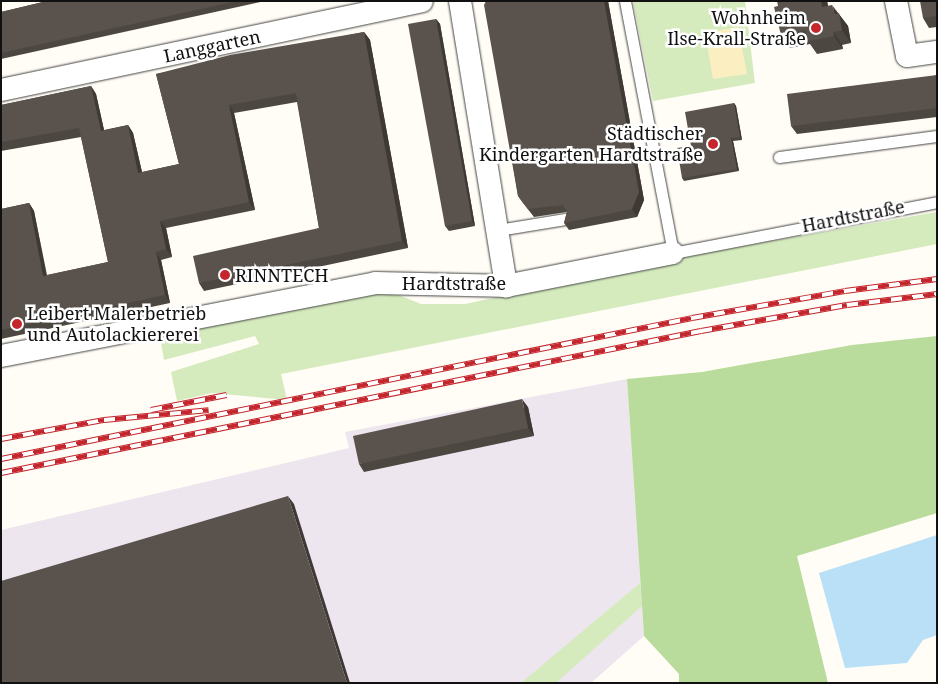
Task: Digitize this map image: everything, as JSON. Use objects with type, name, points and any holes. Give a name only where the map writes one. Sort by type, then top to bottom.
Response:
[{"type":"street","name":"Langgarten","points":[[1,90],[422,1]]},
{"type":"street","points":[[460,1],[506,286]]},
{"type":"street","points":[[896,1],[907,56],[937,52]]},
{"type":"street","name":"Hardtstraße","points":[[1,356],[375,282],[506,286],[673,253]]},
{"type":"lane","points":[[625,1],[673,253]]},
{"type":"lane","points":[[778,157],[937,136]]},
{"type":"lane","name":"Hardtstraße","points":[[673,253],[937,202]]},
{"type":"lane","points":[[498,230],[565,219]]},
{"type":"shaded area","points":[[627,379],[644,636],[591,683],[1,683],[1,530],[349,448],[345,432]]},
{"type":"green space","points":[[633,1],[745,1],[755,83],[653,101]]},
{"type":"green space","points":[[937,212],[937,244],[281,374],[287,400],[212,393],[177,401],[171,372],[259,344],[255,336],[164,360],[159,332],[376,286],[421,304],[465,304],[675,258]]},
{"type":"green space","points":[[937,336],[937,513],[797,556],[828,683],[679,683],[679,674],[644,636],[627,379],[702,372],[852,345]]},
{"type":"green space","points":[[640,583],[642,606],[556,683],[521,683]]},
{"type":"sand","points":[[738,27],[747,74],[713,79],[705,33]]},
{"type":"water","points":[[937,535],[937,635],[923,640],[907,663],[845,668],[819,573]]},
{"type":"building","points":[[47,1],[237,1],[1,53],[1,12]]},
{"type":"building","points":[[486,1],[604,1],[639,192],[632,209],[564,223],[567,211],[563,205],[528,209],[518,196],[484,5]]},
{"type":"building","name":"Wohnheim Ilse-Krall-Straße","points":[[777,1],[821,1],[822,7],[832,5],[835,14],[839,13],[842,30],[833,32],[834,36],[808,41],[806,30],[781,35],[774,7],[778,6]]},
{"type":"building","points":[[920,1],[937,1],[937,16],[923,18]]},
{"type":"building","points":[[436,19],[472,221],[445,226],[408,24]]},
{"type":"building","points":[[364,32],[402,241],[199,283],[193,256],[319,228],[296,93],[229,105],[249,202],[160,221],[166,249],[156,252],[165,295],[1,330],[1,209],[29,203],[43,276],[108,262],[79,128],[1,142],[1,105],[91,86],[101,131],[128,125],[138,173],[179,164],[156,74],[230,55]]},
{"type":"building","points":[[937,75],[937,108],[791,126],[787,94]]},
{"type":"building","points":[[734,103],[740,137],[731,138],[737,169],[682,178],[677,148],[691,146],[685,112]]},
{"type":"building","points":[[522,399],[528,428],[359,464],[353,436]]},
{"type":"building","points":[[288,496],[347,683],[1,683],[1,581]]},
{"type":"railway","points":[[1,459],[692,318],[845,291],[937,279]]},
{"type":"railway","points":[[1,473],[701,331],[847,305],[937,294]]},
{"type":"railway","points":[[151,410],[227,395]]},
{"type":"railway","points":[[1,439],[104,420],[209,410]]},
{"type":"place","name":"Wohnheim Ilse-Krall-Straße","points":[[816,28]]},
{"type":"place","name":"Städtischer Kindergarten Hardtstraße","points":[[713,144]]},
{"type":"place","name":"RINNTECH","points":[[225,275]]},
{"type":"place","name":"Leibert Malerbetrieb und Autolackiererei","points":[[17,324]]}]
